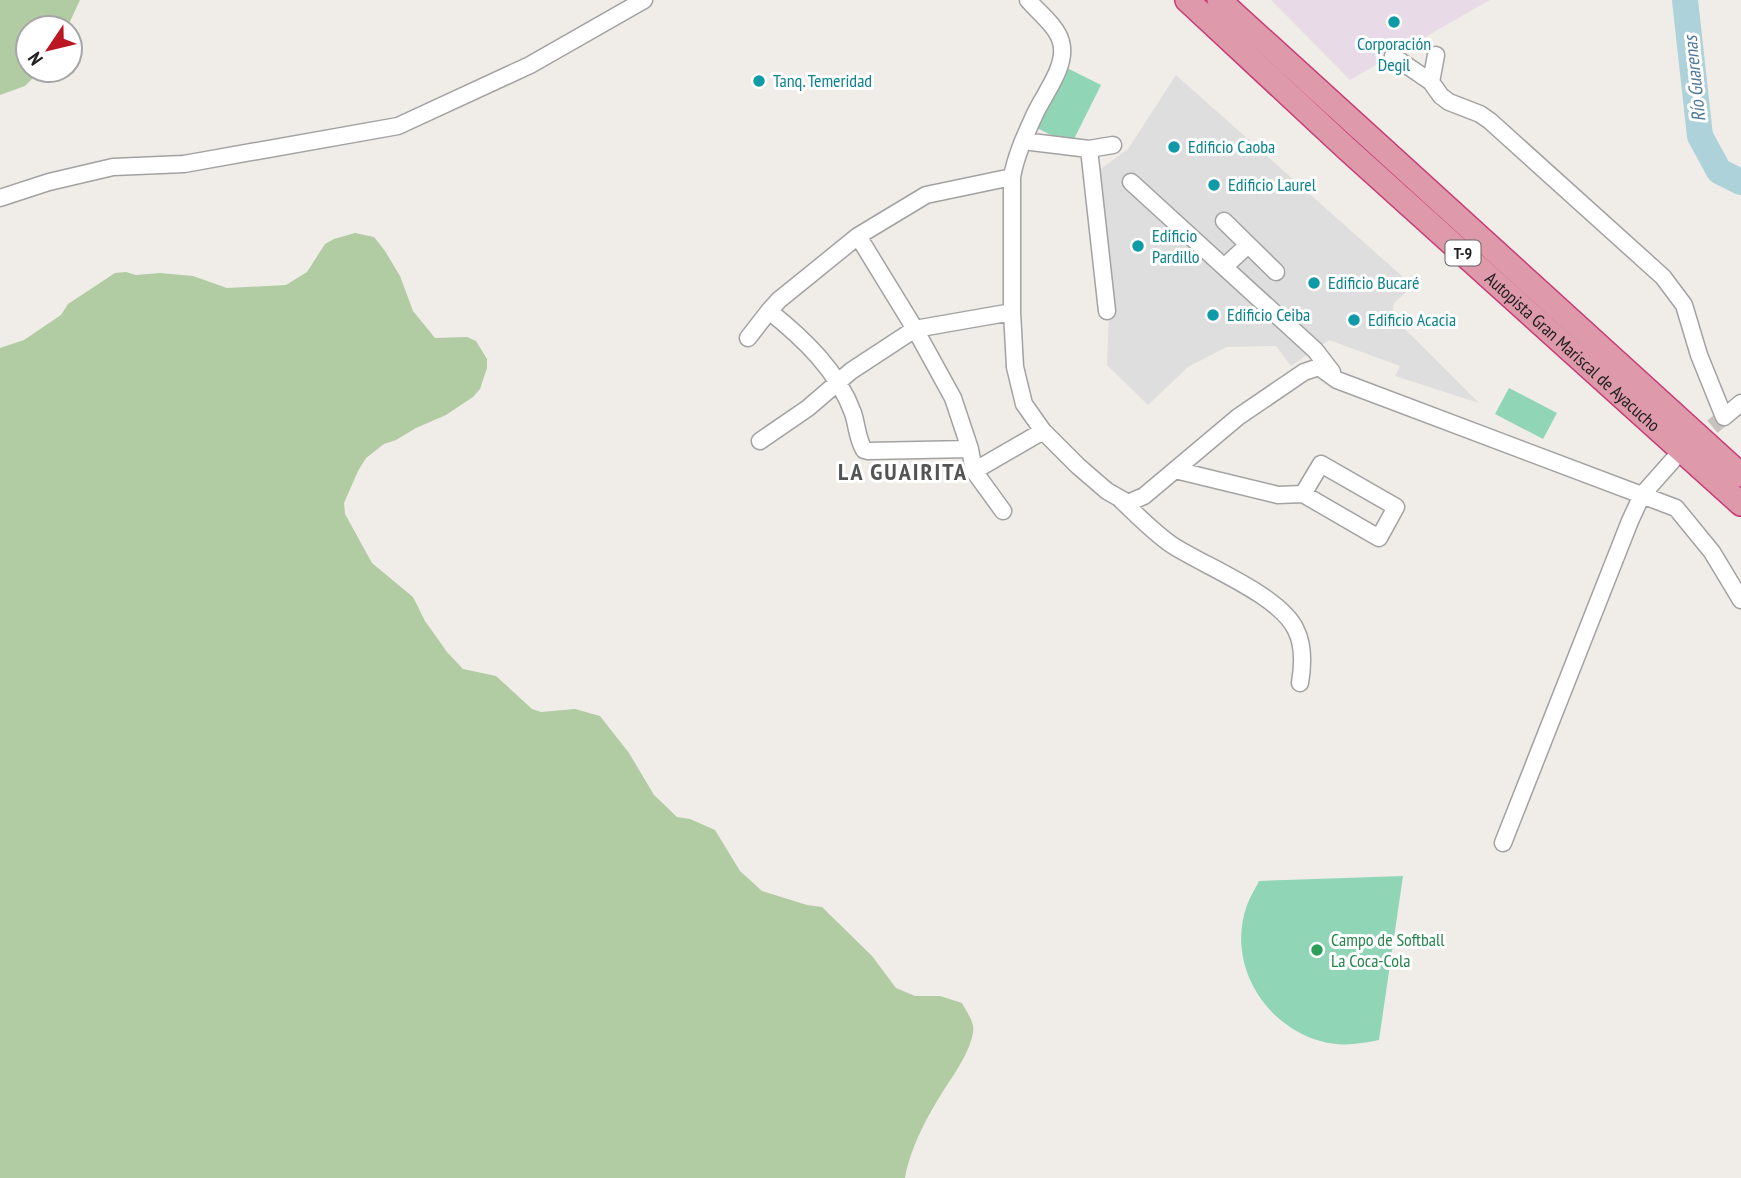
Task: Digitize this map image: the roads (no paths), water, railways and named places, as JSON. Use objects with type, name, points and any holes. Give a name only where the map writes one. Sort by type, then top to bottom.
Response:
[{"type":"highway","name":"Autopista Gran Mariscal de Ayacucho","points":[[1187,0],[1346,148],[1741,504]]},
{"type":"highway","name":"Autopista Gran Mariscal de Ayacucho","points":[[1219,0],[1741,475]]},
{"type":"street","points":[[0,198],[49,182],[113,167],[184,164],[398,127],[530,65],[644,0]]},
{"type":"street","points":[[1028,0],[1061,39],[1062,51],[1060,64],[1023,141],[1012,177],[1012,312],[1015,367],[1024,404],[1043,431],[1078,467],[1119,498],[1170,544],[1235,579],[1279,610],[1296,628],[1303,654],[1300,683]]},
{"type":"street","points":[[1431,82],[1436,55]]},
{"type":"street","points":[[1393,56],[1431,82],[1449,102],[1480,114],[1490,121],[1663,277],[1684,305],[1699,355],[1724,417],[1741,402]]},
{"type":"street","points":[[1023,141],[1089,149],[1113,145]]},
{"type":"street","points":[[1089,149],[1107,311]]},
{"type":"street","points":[[748,338],[779,299],[858,236],[926,195],[1012,177]]},
{"type":"street","points":[[1131,182],[1315,350],[1337,380]]},
{"type":"street","points":[[1224,221],[1276,272]]},
{"type":"street","points":[[858,236],[953,398],[970,449],[974,471],[1003,511]]},
{"type":"street","points":[[1224,267],[1248,244]]},
{"type":"street","points":[[769,311],[804,340],[838,382],[853,412],[864,450],[970,449]]},
{"type":"street","points":[[760,441],[808,408],[851,371],[915,330],[1012,312]]},
{"type":"street","points":[[1119,498],[1128,503],[1136,501],[1238,417],[1304,372],[1319,367],[1337,380],[1676,509],[1712,552],[1741,600]]},
{"type":"street","points":[[974,471],[1043,431]]},
{"type":"street","points":[[1503,843],[1630,520],[1642,495],[1673,460]]},
{"type":"street","points":[[1175,470],[1278,495],[1303,494],[1379,538],[1396,507],[1321,464],[1303,494]]},
{"type":"waterway","name":"Río Guarenas","points":[[1685,0],[1700,136],[1719,171],[1741,182]]},
{"type":"tunnel","points":[[1694,442],[1724,417]]},
{"type":"place","name":"Corporación Degil","points":[[1394,22]]},
{"type":"place","name":"Tanq. Temeridad","points":[[759,81]]},
{"type":"place","name":"Edificio Caoba","points":[[1174,147]]},
{"type":"place","name":"Edificio Laurel","points":[[1214,185]]},
{"type":"place","name":"Edificio Pardillo","points":[[1138,246]]},
{"type":"place","name":"Edificio Bucaré","points":[[1314,283]]},
{"type":"place","name":"Edificio Ceiba","points":[[1213,315]]},
{"type":"place","name":"Edificio Acacia","points":[[1354,320]]},
{"type":"place","name":"Campo de Softball La Coca-Cola","points":[[1317,950]]},
{"type":"district","name":"LA GUAIRITA","points":[[903,472]]}]
